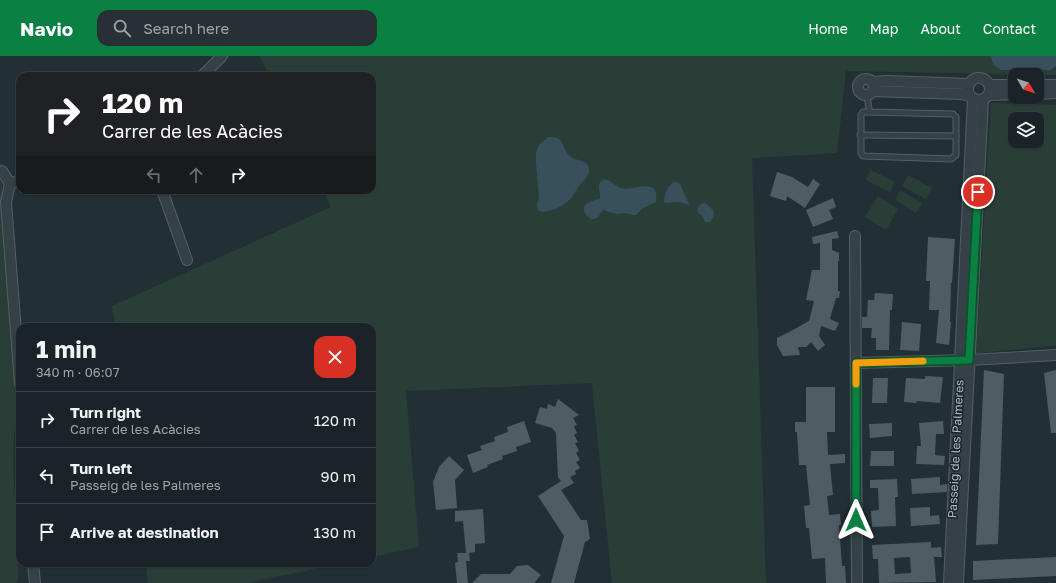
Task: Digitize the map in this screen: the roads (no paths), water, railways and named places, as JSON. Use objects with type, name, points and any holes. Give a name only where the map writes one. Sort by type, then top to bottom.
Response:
[{"type":"street","points":[[206,72],[222,56]]},
{"type":"street","points":[[870,90],[887,81],[969,84],[973,80],[980,78],[985,79],[988,82],[981,95]]},
{"type":"street","name":"Passeig de les Palmeres","points":[[949,583],[965,360],[981,95],[968,92],[969,84]]},
{"type":"street","points":[[1044,85],[1056,85]]},
{"type":"street","points":[[981,95],[1008,87]]},
{"type":"street","points":[[870,90],[981,95],[1008,94]]},
{"type":"street","points":[[1044,94],[1056,93]]},
{"type":"street","points":[[2,171],[10,184],[6,202],[16,332]]},
{"type":"street","points":[[10,184],[16,182]]},
{"type":"street","points":[[163,194],[187,260]]},
{"type":"street","points":[[855,236],[857,583]]},
{"type":"street","points":[[856,363],[965,360],[1056,355]]},
{"type":"street","name":"Passeig de les Palmeres","points":[[958,583],[965,360]]},
{"type":"street","points":[[33,567],[35,583]]},
{"type":"lane","points":[[868,112],[870,90]]},
{"type":"lane","points":[[863,112],[868,112],[953,114],[956,117],[956,155],[951,159],[864,156],[861,153],[861,115],[863,112]]},
{"type":"lane","points":[[860,135],[956,136]]},
{"type":"water","points":[[990,56],[1056,56],[1056,66],[1050,70],[1044,70],[1044,68],[1008,68],[1008,70],[1001,70],[994,65]]},
{"type":"water","points":[[548,137],[559,139],[569,156],[585,163],[589,168],[589,171],[586,178],[566,203],[554,210],[545,212],[538,210],[537,204],[539,198],[536,152],[539,145]]},
{"type":"water","points":[[604,179],[626,189],[645,186],[650,187],[654,189],[656,194],[656,202],[643,208],[636,215],[625,213],[617,214],[604,210],[598,217],[591,219],[585,214],[584,208],[589,202],[600,198],[599,185]]},
{"type":"water","points":[[674,182],[680,184],[691,206],[680,202],[665,203],[664,201],[667,190]]},
{"type":"water","points":[[703,203],[713,210],[714,216],[710,222],[705,222],[702,215],[698,213],[700,205]]}]
